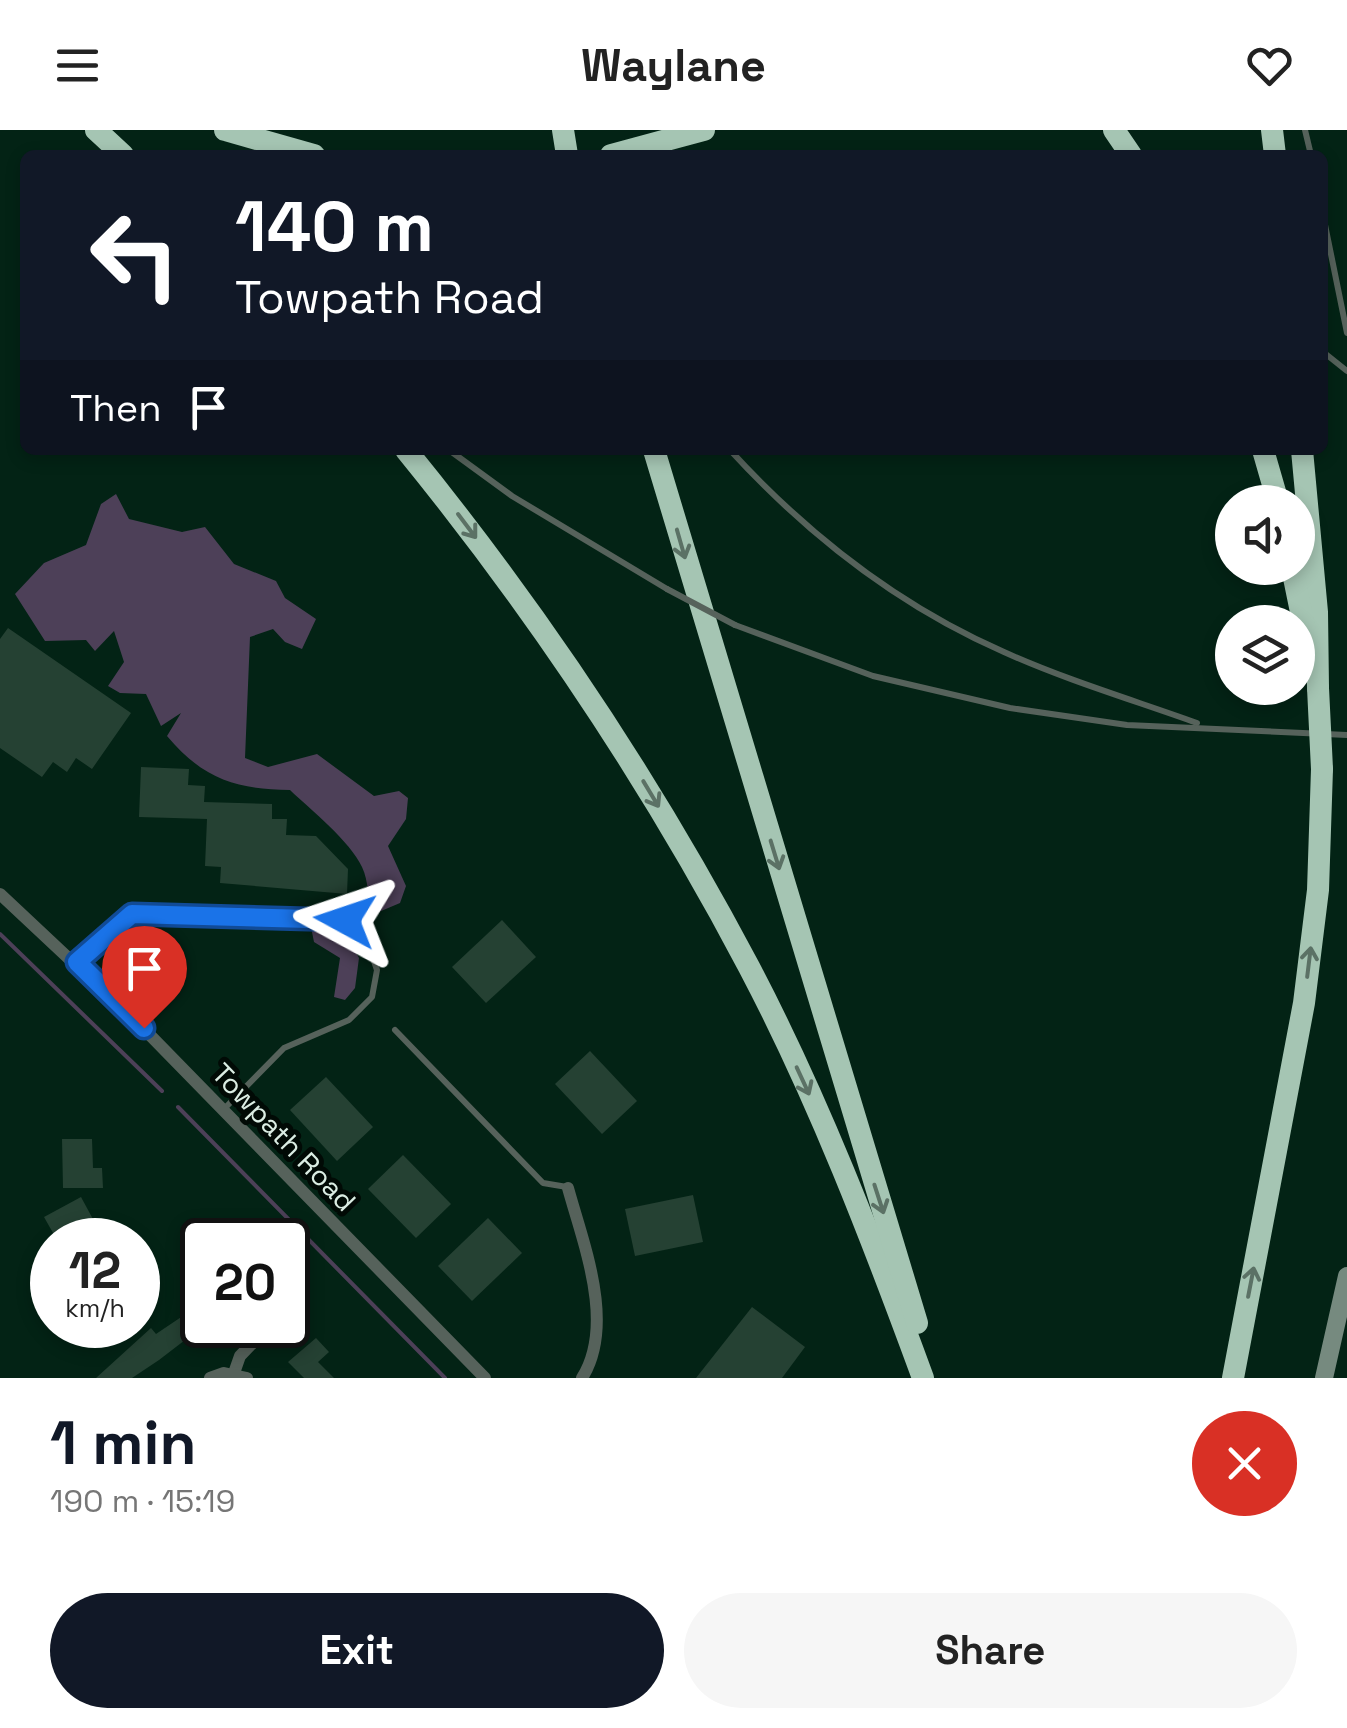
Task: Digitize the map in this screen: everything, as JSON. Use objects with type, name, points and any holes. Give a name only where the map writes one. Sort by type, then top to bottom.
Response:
[{"type":"highway","points":[[96,130],[117,150]]},
{"type":"highway","points":[[225,130],[296,150]]},
{"type":"highway","points":[[630,150],[704,130]]},
{"type":"highway","points":[[410,455],[563,656],[680,842],[750,970],[833,1146],[927,1378]]},
{"type":"highway","points":[[656,455],[904,1275],[927,1378]]},
{"type":"highway","points":[[1265,455],[1273,485]]},
{"type":"highway","points":[[1233,1378],[1304,1003],[1318,890],[1322,768],[1317,612],[1302,455]]},
{"type":"highway","points":[[1296,585],[1318,688]]},
{"type":"street","name":"Towpath Road","points":[[0,894],[77,962],[485,1378]]},
{"type":"street","points":[[568,1188],[594,1295],[595,1344],[582,1378]]},
{"type":"street","points":[[1324,1378],[1347,1276]]},
{"type":"street","points":[[210,1378],[241,1376],[240,1356],[248,1348]]},
{"type":"lane","points":[[1328,240],[1347,333]]},
{"type":"lane","points":[[455,455],[512,496],[668,589],[736,625],[872,676],[938,694],[1072,719],[1347,735]]},
{"type":"lane","points":[[735,455],[849,560],[889,590],[954,628],[1006,654],[1206,726]]},
{"type":"lane","points":[[77,962],[132,914],[345,920],[364,932],[377,970],[372,997],[349,1020],[284,1048],[224,1110]]},
{"type":"lane","points":[[396,1030],[542,1182],[568,1188]]},
{"type":"shaded area","points":[[116,494],[129,519],[182,532],[205,527],[234,564],[276,581],[285,598],[316,619],[302,649],[285,642],[273,629],[250,637],[245,758],[268,767],[317,754],[374,796],[399,791],[408,798],[406,819],[388,846],[406,886],[400,903],[374,914],[364,872],[356,857],[290,790],[238,784],[209,773],[167,736],[181,713],[161,726],[146,694],[120,693],[108,686],[124,662],[114,631],[95,651],[86,640],[45,641],[15,594],[44,563],[86,545],[101,504]]},
{"type":"shaded area","points":[[316,924],[341,934],[359,958],[355,988],[345,1000],[334,997],[340,958],[314,942],[311,927]]},
{"type":"building","points":[[8,628],[131,713],[92,769],[76,758],[67,772],[53,762],[42,777],[0,748],[0,639]]},
{"type":"building","points":[[141,767],[189,769],[188,785],[205,786],[204,802],[272,804],[272,819],[287,819],[286,835],[316,836],[348,869],[347,894],[220,883],[221,867],[205,866],[207,819],[139,817]]},
{"type":"building","points":[[502,920],[536,957],[486,1003],[452,967]]},
{"type":"building","points":[[590,1051],[637,1101],[602,1134],[555,1084]]},
{"type":"building","points":[[326,1077],[373,1127],[337,1161],[290,1110]]},
{"type":"building","points":[[62,1139],[92,1139],[93,1168],[102,1168],[103,1188],[63,1188]]},
{"type":"building","points":[[403,1155],[451,1204],[416,1238],[368,1189]]},
{"type":"building","points":[[693,1195],[703,1242],[635,1256],[625,1209]]},
{"type":"building","points":[[81,1197],[92,1218],[45,1218]]},
{"type":"building","points":[[488,1218],[522,1253],[472,1301],[438,1266]]},
{"type":"building","points":[[752,1307],[805,1347],[782,1378],[696,1378]]},
{"type":"building","points":[[180,1318],[180,1344],[159,1360],[132,1378],[96,1378],[129,1348],[160,1348],[160,1331]]},
{"type":"building","points":[[316,1338],[329,1352],[318,1362],[334,1378],[304,1378],[288,1362],[304,1348],[310,1348]]},
{"type":"waterway","points":[[0,934],[162,1091]]},
{"type":"waterway","points":[[178,1107],[445,1378]]},
{"type":"route","points":[[144,1028],[77,962],[132,914],[286,915],[345,920]]}]
